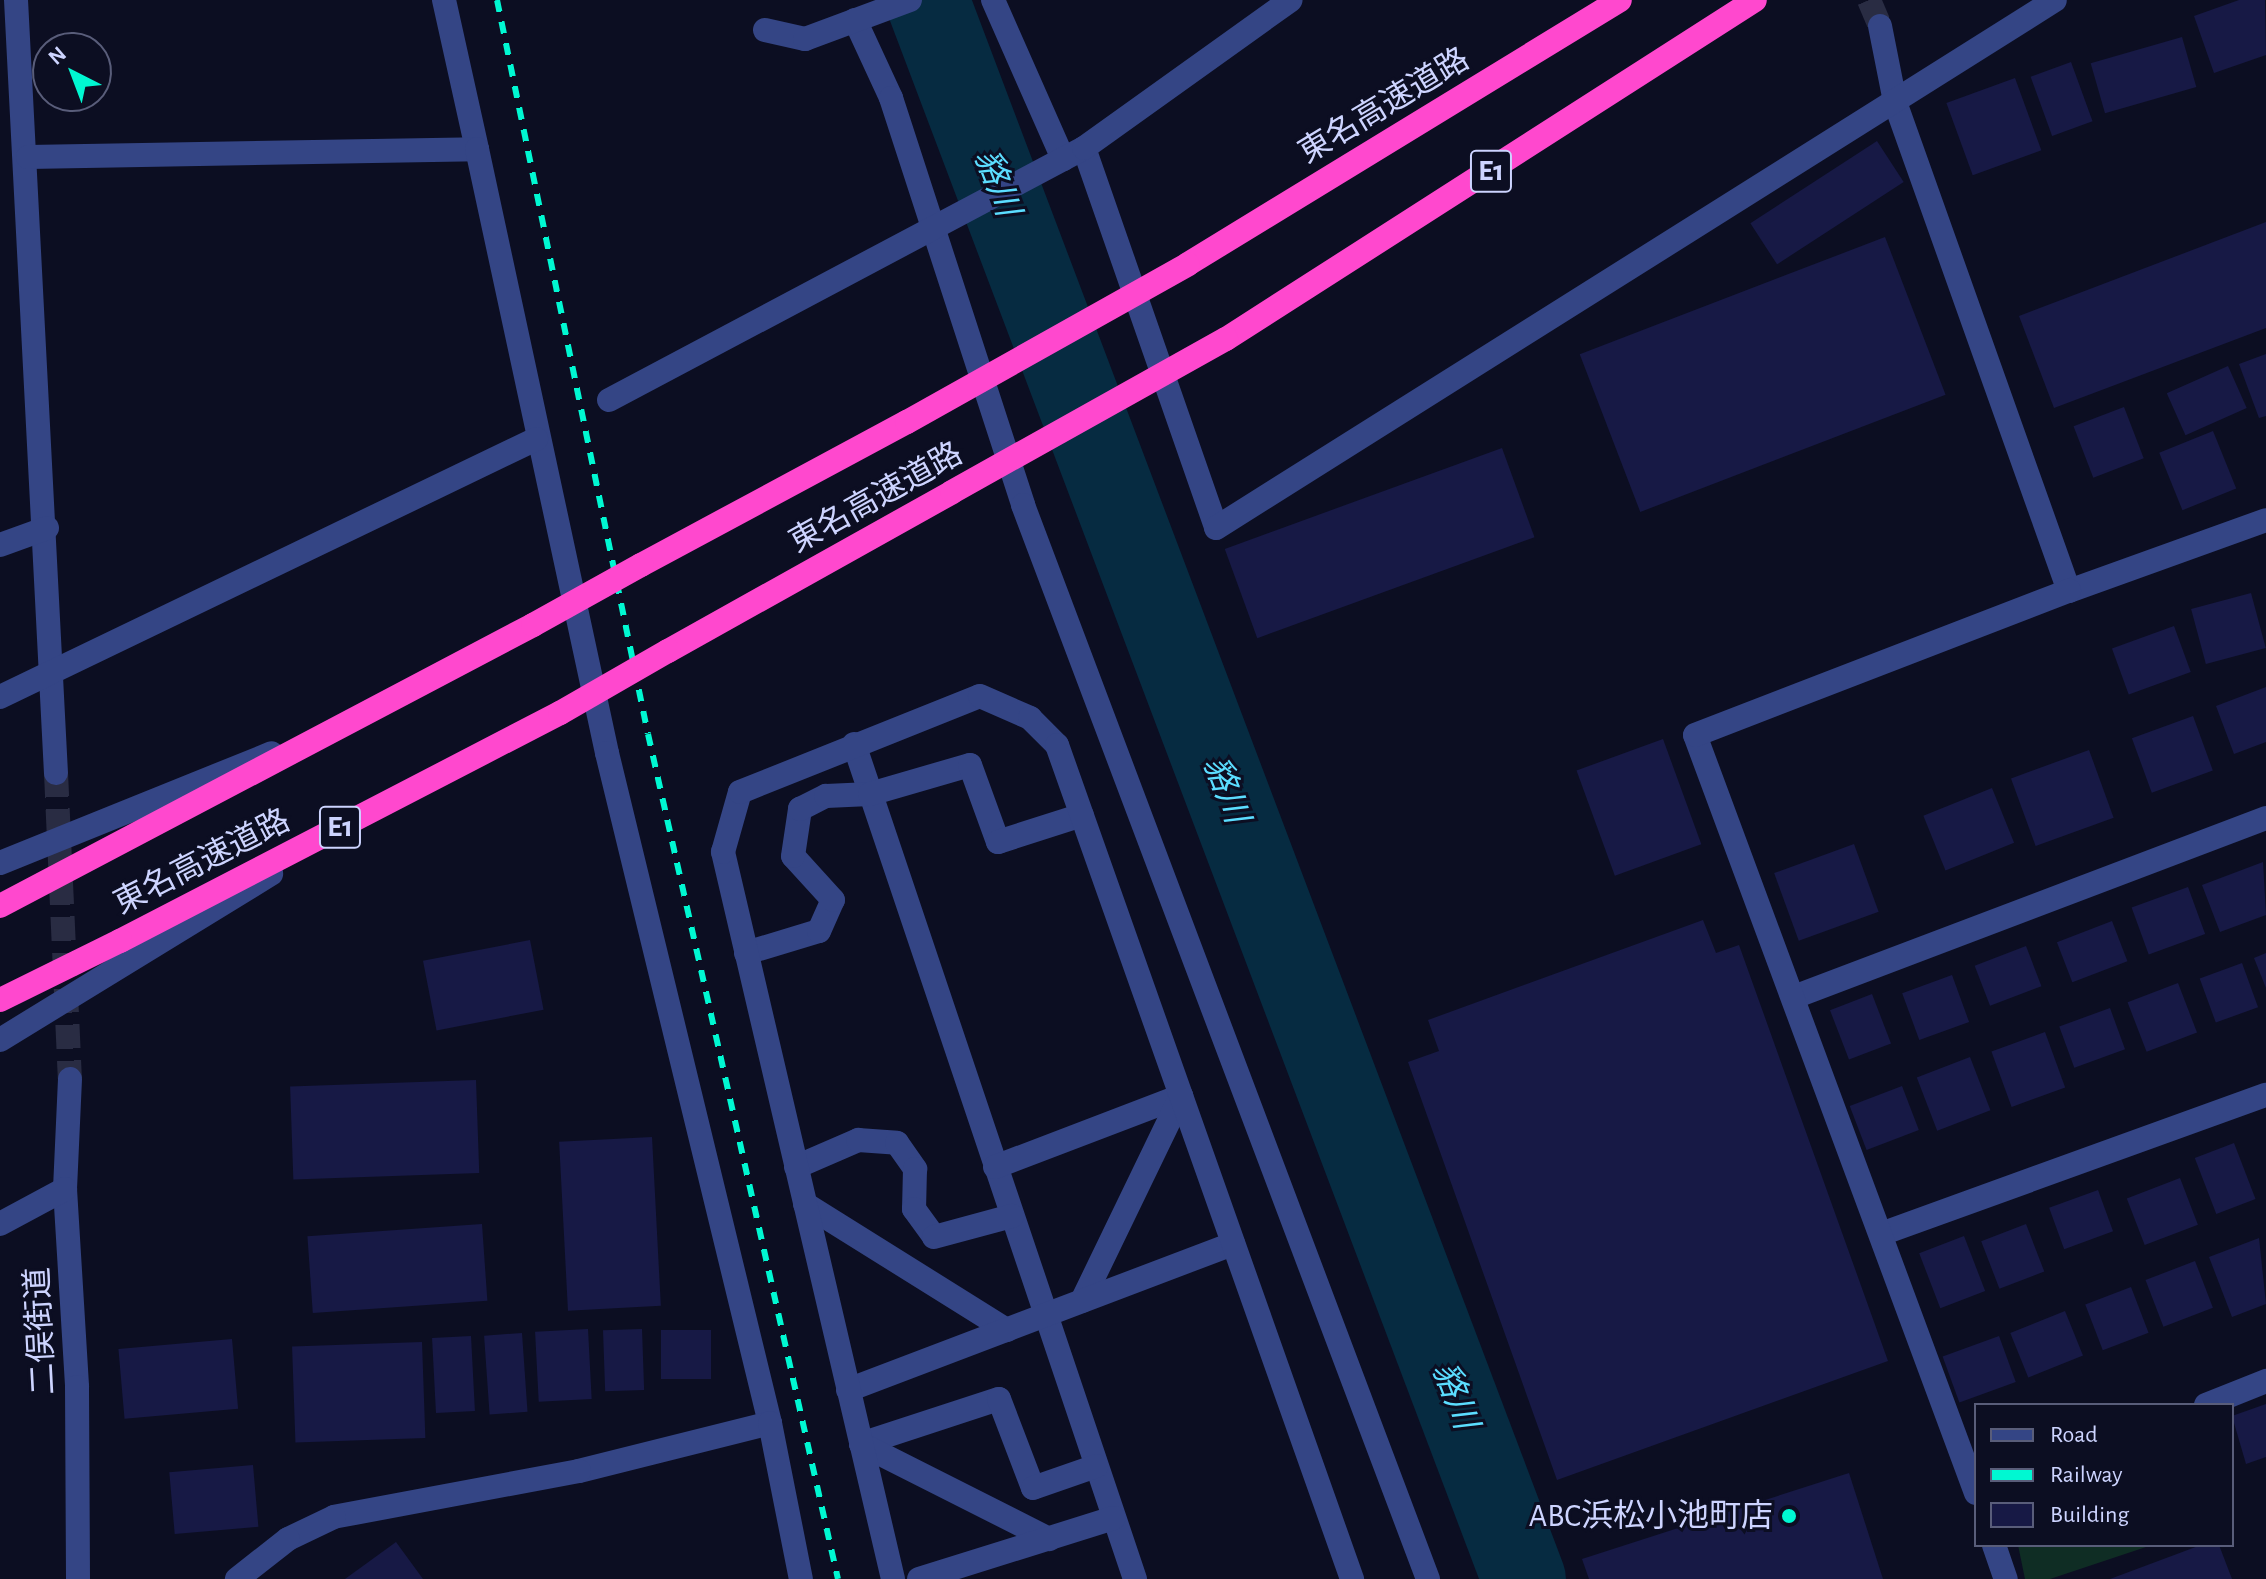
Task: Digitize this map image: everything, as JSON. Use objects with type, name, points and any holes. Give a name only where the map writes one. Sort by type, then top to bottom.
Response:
[{"type":"highway","name":"東名高速道路","points":[[0,906],[533,625],[907,422],[1188,264],[1620,0]]},
{"type":"highway","name":"東名高速道路","points":[[0,1000],[560,713],[1226,339],[1755,0]]},
{"type":"street","points":[[16,0],[28,157],[54,672],[56,773]]},
{"type":"street","points":[[444,0],[536,439],[770,1423],[801,1579]]},
{"type":"street","points":[[765,30],[787,41],[910,0]]},
{"type":"street","points":[[993,0],[1069,156],[1216,528],[2055,0]]},
{"type":"street","points":[[609,400],[1069,156],[1291,0]]},
{"type":"street","points":[[864,17],[1023,505],[1428,1579]]},
{"type":"street","points":[[1880,26],[1895,102],[2069,591]]},
{"type":"street","points":[[28,157],[477,149]]},
{"type":"street","points":[[0,697],[536,439]]},
{"type":"street","points":[[1974,1488],[1695,735],[2069,591],[2266,520]]},
{"type":"street","points":[[0,545],[47,528]]},
{"type":"street","points":[[893,1579],[723,852],[740,792],[980,696],[1030,718],[1057,745],[1352,1579]]},
{"type":"street","points":[[0,863],[354,720]]},
{"type":"street","points":[[854,744],[1135,1579]]},
{"type":"street","points":[[746,953],[819,931],[833,900],[793,856],[800,809],[826,796],[870,794],[970,765],[998,842],[1082,815]]},
{"type":"street","points":[[0,1040],[396,798]]},
{"type":"street","points":[[1794,997],[2266,818]]},
{"type":"street","name":"二俣街道","points":[[70,1079],[65,1189],[77,1387],[78,1579]]},
{"type":"street","points":[[1881,1234],[2266,1095]]},
{"type":"street","points":[[995,1167],[1181,1096]]},
{"type":"street","points":[[1082,1301],[1181,1096]]},
{"type":"street","points":[[796,1167],[858,1140],[897,1143],[915,1169],[914,1209],[934,1237],[1012,1216]]},
{"type":"street","points":[[0,1224],[65,1189]]},
{"type":"street","points":[[805,1204],[1007,1330]]},
{"type":"street","points":[[848,1390],[1233,1244]]},
{"type":"street","points":[[2211,1403],[2266,1381]]},
{"type":"street","points":[[861,1444],[999,1399],[1033,1488],[1096,1466]]},
{"type":"street","points":[[237,1579],[288,1539],[334,1517],[579,1471],[770,1423]]},
{"type":"street","points":[[861,1444],[1049,1539]]},
{"type":"street","points":[[919,1579],[1114,1518]]},
{"type":"street","points":[[1995,1547],[2006,1579]]},
{"type":"green space","points":[[2018,1547],[2146,1547],[2050,1579],[2025,1579]]},
{"type":"building","points":[[2239,0],[2265,0],[2266,55],[2214,73],[2194,16]]},
{"type":"building","points":[[2182,37],[2196,87],[2105,113],[2091,63]]},
{"type":"building","points":[[2071,62],[2093,121],[2052,136],[2031,77]]},
{"type":"building","points":[[2015,78],[2041,150],[1973,175],[1946,103]]},
{"type":"building","points":[[1877,141],[1904,182],[1777,264],[1750,223]]},
{"type":"building","points":[[2266,222],[2266,328],[2054,408],[2019,316]]},
{"type":"building","points":[[1885,237],[1946,395],[1640,512],[1580,354]]},
{"type":"building","points":[[2266,354],[2266,416],[2259,418],[2239,364]]},
{"type":"building","points":[[2228,366],[2247,408],[2186,435],[2167,393]]},
{"type":"building","points":[[2124,407],[2144,458],[2093,478],[2074,426]]},
{"type":"building","points":[[2213,431],[2236,488],[2182,510],[2159,453]]},
{"type":"building","points":[[1502,448],[1534,537],[1257,638],[1225,549]]},
{"type":"building","points":[[2251,593],[2266,648],[2206,664],[2191,609]]},
{"type":"building","points":[[2174,626],[2191,672],[2129,695],[2112,649]]},
{"type":"building","points":[[2266,687],[2266,742],[2234,754],[2216,706]]},
{"type":"building","points":[[2193,716],[2213,771],[2152,793],[2132,738]]},
{"type":"building","points":[[1663,739],[1701,844],[1615,876],[1577,770]]},
{"type":"building","points":[[2089,750],[2114,818],[2036,846],[2011,778]]},
{"type":"building","points":[[1992,788],[2014,843],[1945,870],[1923,816]]},
{"type":"building","points":[[1854,844],[1879,912],[1799,941],[1774,873]]},
{"type":"building","points":[[2263,862],[2266,915],[2220,932],[2202,885]]},
{"type":"building","points":[[2188,887],[2205,934],[2149,955],[2132,908]]},
{"type":"building","points":[[1703,920],[1716,953],[1739,945],[1888,1361],[1557,1480],[1408,1062],[1439,1051],[1428,1020]]},
{"type":"building","points":[[2112,921],[2127,961],[2072,982],[2057,942]]},
{"type":"building","points":[[530,940],[544,1010],[437,1030],[423,961]]},
{"type":"building","points":[[2026,946],[2041,986],[1990,1006],[1975,966]]},
{"type":"building","points":[[2266,953],[2266,988],[2254,958]]},
{"type":"building","points":[[2242,963],[2258,1007],[2216,1023],[2200,978]]},
{"type":"building","points":[[1952,975],[1969,1022],[1919,1040],[1902,993]]},
{"type":"building","points":[[2178,983],[2197,1032],[2147,1052],[2128,1002]]},
{"type":"building","points":[[1872,994],[1891,1043],[1849,1060],[1830,1010]]},
{"type":"building","points":[[2110,1008],[2125,1049],[2074,1068],[2059,1026]]},
{"type":"building","points":[[2045,1032],[2065,1087],[2012,1107],[1991,1051]]},
{"type":"building","points":[[1970,1057],[1990,1110],[1937,1131],[1917,1077]]},
{"type":"building","points":[[476,1080],[479,1173],[293,1179],[290,1086]]},
{"type":"building","points":[[1902,1086],[1919,1130],[1867,1150],[1850,1106]]},
{"type":"building","points":[[652,1137],[661,1306],[568,1311],[559,1142]]},
{"type":"building","points":[[2234,1143],[2256,1199],[2216,1214],[2195,1158]]},
{"type":"building","points":[[2180,1178],[2198,1225],[2145,1245],[2127,1198]]},
{"type":"building","points":[[2098,1190],[2113,1231],[2064,1249],[2049,1208]]},
{"type":"building","points":[[482,1224],[487,1301],[313,1313],[307,1236]]},
{"type":"building","points":[[2026,1224],[2044,1272],[1999,1289],[1981,1241]]},
{"type":"building","points":[[1964,1236],[1985,1291],[1940,1308],[1919,1253]]},
{"type":"building","points":[[2259,1238],[2266,1304],[2232,1317],[2209,1257]]},
{"type":"building","points":[[2195,1261],[2213,1308],[2163,1327],[2146,1280]]},
{"type":"building","points":[[2131,1287],[2149,1333],[2103,1350],[2085,1305]]},
{"type":"building","points":[[2065,1311],[2083,1356],[2028,1378],[2010,1333]]},
{"type":"building","points":[[588,1329],[592,1399],[539,1402],[535,1332]]},
{"type":"building","points":[[642,1329],[644,1390],[605,1391],[603,1330]]},
{"type":"building","points":[[661,1330],[711,1330],[711,1379],[661,1379]]},
{"type":"building","points":[[522,1333],[528,1412],[490,1414],[484,1336]]},
{"type":"building","points":[[471,1336],[475,1411],[436,1413],[432,1338]]},
{"type":"building","points":[[1999,1336],[2016,1382],[1959,1403],[1943,1357]]},
{"type":"building","points":[[232,1339],[238,1409],[125,1419],[118,1349]]},
{"type":"building","points":[[422,1342],[425,1438],[295,1442],[292,1347]]},
{"type":"building","points":[[2266,1404],[2266,1457],[2246,1464],[2234,1415]]},
{"type":"building","points":[[253,1465],[258,1527],[175,1534],[169,1472]]},
{"type":"building","name":"ABC浜松小池町店","points":[[1849,1473],[1883,1579],[1589,1579],[1582,1559]]},
{"type":"building","points":[[396,1542],[423,1579],[345,1579]]},
{"type":"building","points":[[2196,1547],[2220,1547],[2232,1579],[2110,1579]]},
{"type":"waterway","name":"貉川","points":[[927,0],[1524,1579]]},
{"type":"tunnel","points":[[1869,0],[1880,26]]},
{"type":"tunnel","points":[[56,773],[70,1079]]},
{"type":"railway","points":[[497,0],[648,734],[838,1579]]},
{"type":"place","name":"ABC浜松小池町店","points":[[1789,1516]]}]
